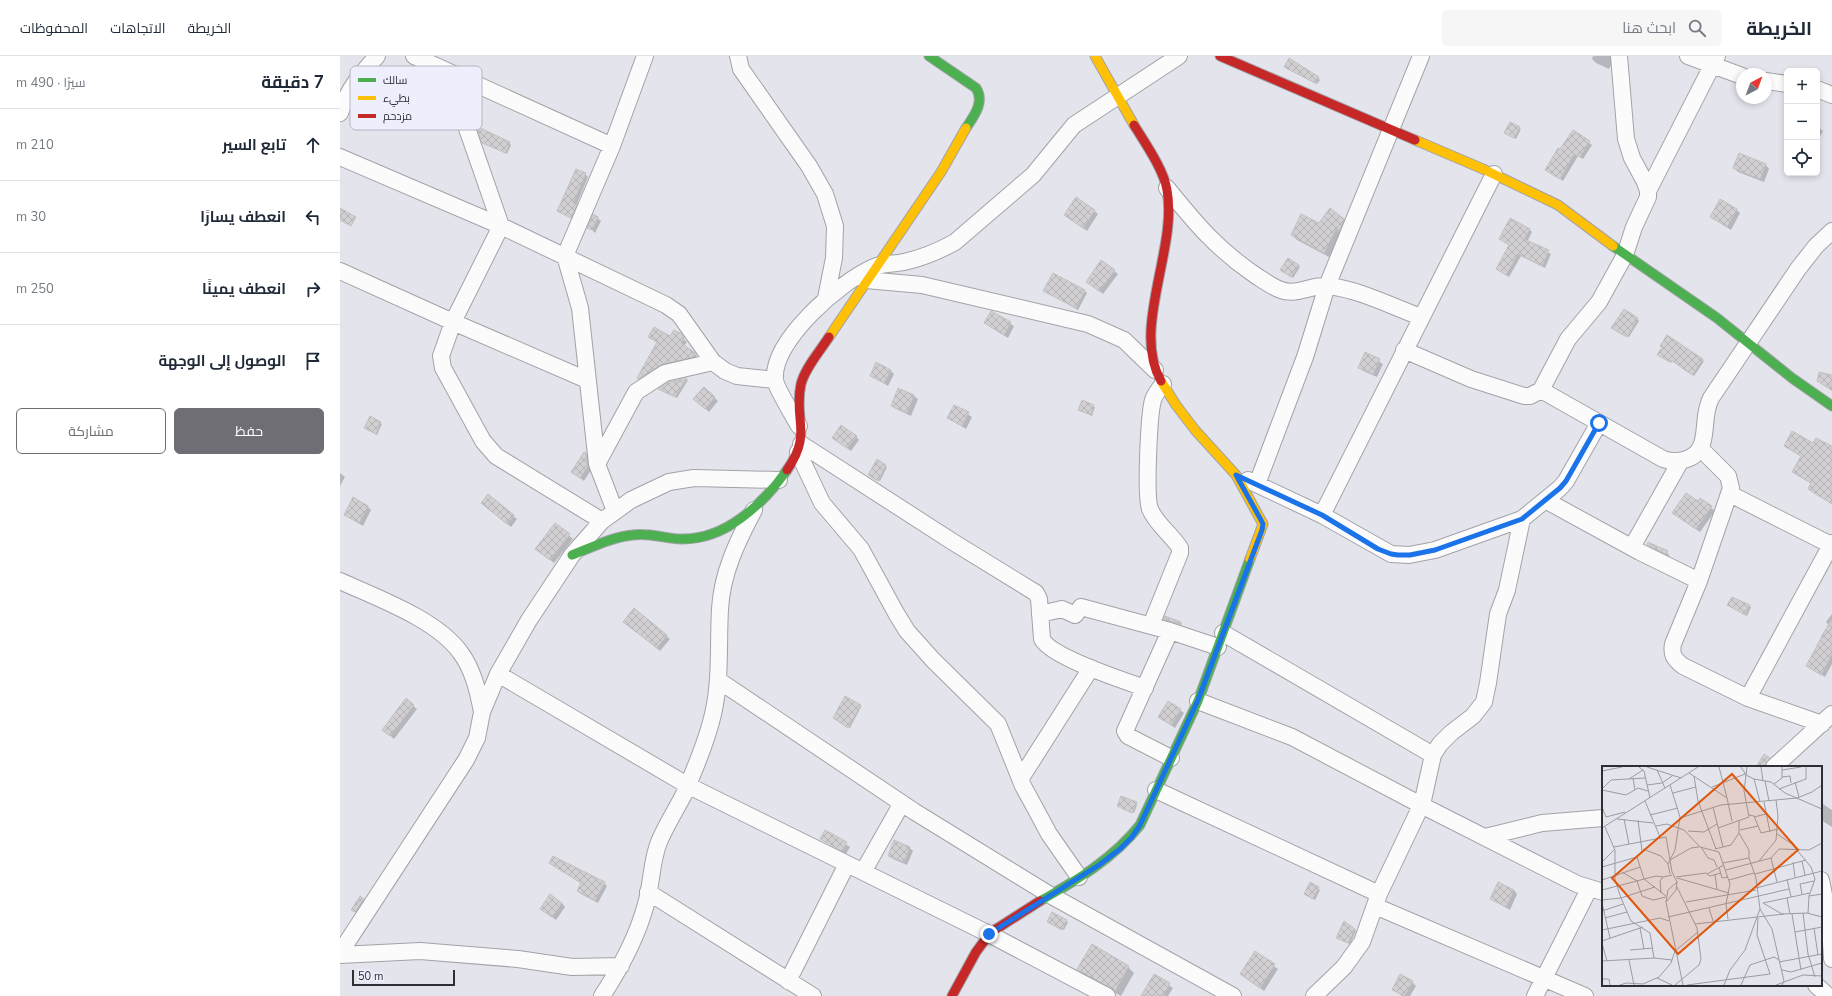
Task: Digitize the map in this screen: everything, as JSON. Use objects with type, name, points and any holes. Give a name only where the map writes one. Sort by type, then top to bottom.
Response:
[{"type":"street","points":[[368,66],[377,56]]},
{"type":"street","points":[[414,56],[436,66]]},
{"type":"street","points":[[609,516],[597,464],[580,308],[564,256],[612,146],[645,56]]},
{"type":"street","points":[[738,56],[741,69],[809,166],[826,194],[835,226],[834,258],[826,298]]},
{"type":"street","points":[[1095,56],[1117,97],[1152,154],[1167,188],[1169,203],[1168,227],[1159,274],[1150,341],[1151,354],[1159,377],[1152,406],[1148,464],[1149,505],[1153,515],[1180,548],[1180,553],[1151,625]]},
{"type":"street","points":[[1079,877],[1049,834],[1020,778],[998,724],[928,655],[907,631],[861,549],[822,503],[800,441],[775,380],[779,359],[791,336],[826,298],[875,267],[905,262],[941,250],[955,242],[1033,174],[1074,125],[1179,56]]},
{"type":"street","points":[[1220,56],[1494,174],[1565,209],[1624,255],[1695,303],[1748,342],[1792,378],[1832,406]]},
{"type":"street","points":[[1257,484],[1303,364],[1327,286],[1421,56]]},
{"type":"street","points":[[1620,56],[1626,139],[1632,158],[1648,191]]},
{"type":"street","points":[[1688,56],[1715,61],[1736,73]]},
{"type":"street","points":[[572,555],[624,536],[640,534],[684,539],[707,536],[722,531],[742,518],[779,480],[800,441],[800,392],[803,377],[866,280],[941,172],[979,106],[980,94],[976,88],[935,57]]},
{"type":"street","points":[[1404,350],[1471,379],[1524,396],[1530,396],[1541,390],[1568,339],[1599,302],[1624,255],[1634,227],[1646,204],[1648,191],[1715,61]]},
{"type":"street","points":[[1772,82],[1784,84]]},
{"type":"street","points":[[482,87],[612,146]]},
{"type":"street","points":[[340,113],[345,97],[350,89]]},
{"type":"street","points":[[1820,90],[1832,94]]},
{"type":"street","points":[[468,130],[501,226],[453,322],[441,356],[443,368],[483,441],[502,460],[609,516]]},
{"type":"street","points":[[340,157],[501,226],[666,305],[679,314],[714,362],[725,371],[737,376],[775,380]]},
{"type":"street","points":[[1322,515],[1494,174]]},
{"type":"street","points":[[1167,188],[1209,238],[1222,251],[1266,283],[1280,290],[1291,293],[1327,286],[1346,288],[1421,317]]},
{"type":"street","points":[[1541,390],[1663,459],[1680,462],[1688,459],[1700,448],[1707,406],[1748,342],[1798,269],[1816,246],[1832,231]]},
{"type":"street","points":[[340,271],[587,380]]},
{"type":"street","points":[[866,280],[922,285],[1088,324],[1124,340],[1159,377],[1194,430],[1236,475],[1263,524],[1198,700],[1140,825],[1132,837],[1120,849],[989,934],[952,996]]},
{"type":"street","points":[[597,464],[636,392],[665,373],[714,362]]},
{"type":"street","points":[[1236,475],[1322,515],[1378,549],[1391,554],[1410,555],[1435,550],[1522,519],[1566,481],[1599,423]]},
{"type":"street","points":[[800,441],[953,542],[1036,593],[1039,599],[1042,639],[1044,643],[1062,654],[1091,668],[1145,688]]},
{"type":"street","points":[[1700,448],[1728,476],[1731,482],[1730,494],[1699,581],[1671,652],[1675,660],[1683,666],[1748,698],[1827,719]]},
{"type":"street","points":[[1632,547],[1680,462]]},
{"type":"street","points":[[340,954],[466,760],[477,738],[482,712],[498,674],[529,620],[572,555],[609,516],[631,500],[669,482],[694,478],[779,480]]},
{"type":"street","points":[[1730,494],[1831,544],[1748,698]]},
{"type":"street","points":[[1545,500],[1699,581]]},
{"type":"street","points":[[602,996],[621,966],[636,936],[648,892],[653,863],[660,841],[687,785],[704,744],[713,716],[718,680],[720,608],[725,580],[730,559],[757,503]]},
{"type":"street","points":[[1314,996],[1352,957],[1362,942],[1377,900],[1421,806],[1433,755],[1445,739],[1474,716],[1484,702],[1498,614],[1507,590],[1522,519]]},
{"type":"street","points":[[340,581],[411,614],[437,630],[460,652],[476,682],[482,712]]},
{"type":"street","points":[[1040,614],[1062,609],[1075,615],[1081,607],[1170,631],[1221,640],[1433,755]]},
{"type":"street","points":[[1170,631],[1125,731],[1128,736],[1171,758]]},
{"type":"street","points":[[1020,778],[1091,668]]},
{"type":"street","points":[[498,674],[687,785],[989,934],[1107,996]]},
{"type":"street","points":[[718,680],[902,803],[1050,895],[1233,996]]},
{"type":"street","points":[[1198,700],[1292,737],[1421,806],[1596,890],[1543,979],[1535,996]]},
{"type":"street","points":[[1780,765],[1827,719]]},
{"type":"street","points":[[1156,790],[1377,900],[1543,979],[1585,996]]},
{"type":"street","points":[[863,872],[902,803]]},
{"type":"street","points":[[1485,837],[1542,823],[1602,818]]},
{"type":"street","points":[[788,981],[846,864]]},
{"type":"street","points":[[1822,885],[1830,925],[1832,959]]},
{"type":"street","points":[[648,892],[813,996]]},
{"type":"street","points":[[340,954],[420,951],[518,959],[572,967],[621,966]]},
{"type":"street","points":[[1817,986],[1828,996]]},
{"type":"building","points":[[1289,58],[1319,77],[1315,83],[1284,67]]},
{"type":"building","points":[[1510,122],[1520,127],[1514,138],[1504,133]]},
{"type":"building","points":[[482,129],[510,142],[506,153],[482,143],[477,130]]},
{"type":"building","points":[[1573,130],[1590,141],[1580,157],[1574,154],[1560,179],[1545,170],[1558,148],[1560,149]]},
{"type":"building","points":[[1739,153],[1766,164],[1760,179],[1733,168]]},
{"type":"building","points":[[576,169],[586,173],[573,203],[577,205],[571,218],[557,211]]},
{"type":"building","points":[[1076,197],[1095,210],[1083,228],[1064,215]]},
{"type":"building","points":[[1720,199],[1737,209],[1727,227],[1710,217]]},
{"type":"building","points":[[340,208],[356,217],[351,226],[340,220]]},
{"type":"building","points":[[1330,208],[1344,219],[1339,232],[1336,229],[1324,253],[1291,235],[1301,214],[1319,223]]},
{"type":"building","points":[[593,214],[598,217],[592,230],[587,228]]},
{"type":"building","points":[[1510,218],[1530,229],[1524,239],[1549,250],[1542,266],[1518,254],[1506,275],[1496,269],[1509,245],[1499,239]]},
{"type":"building","points":[[1288,258],[1299,265],[1291,277],[1280,270]]},
{"type":"building","points":[[1101,260],[1115,270],[1099,291],[1086,282]]},
{"type":"building","points":[[1053,273],[1085,290],[1076,308],[1043,291]]},
{"type":"building","points":[[1624,309],[1638,318],[1627,337],[1611,328]]},
{"type":"building","points":[[991,311],[1011,322],[1004,335],[984,323]]},
{"type":"building","points":[[654,327],[670,336],[674,330],[682,334],[684,338],[681,343],[695,353],[693,357],[660,365],[639,379],[637,378],[657,342],[648,337]]},
{"type":"building","points":[[1667,335],[1703,359],[1692,375],[1671,360],[1670,362],[1657,355],[1662,347],[1660,346]]},
{"type":"building","points":[[1365,352],[1380,359],[1373,374],[1358,368]]},
{"type":"building","points":[[876,362],[891,370],[884,383],[870,376]]},
{"type":"building","points":[[1819,372],[1832,375],[1832,388],[1827,387],[1817,381]]},
{"type":"building","points":[[687,378],[675,397],[658,389],[669,382]]},
{"type":"building","points":[[704,387],[715,397],[705,409],[693,399]]},
{"type":"building","points":[[898,388],[914,395],[907,413],[891,406]]},
{"type":"building","points":[[1082,400],[1094,405],[1091,415],[1078,410]]},
{"type":"building","points":[[954,405],[969,412],[962,426],[947,418]]},
{"type":"building","points":[[370,416],[381,422],[376,434],[364,428]]},
{"type":"building","points":[[841,425],[857,436],[847,448],[832,438]]},
{"type":"building","points":[[1792,431],[1813,443],[1816,438],[1832,446],[1832,504],[1808,489],[1811,483],[1792,472],[1801,456],[1784,446]]},
{"type":"building","points":[[584,452],[586,453],[588,466],[580,478],[571,472]]},
{"type":"building","points":[[877,459],[886,465],[878,481],[868,475]]},
{"type":"building","points":[[1686,493],[1698,501],[1700,498],[1712,506],[1696,529],[1672,513]]},
{"type":"building","points":[[488,494],[514,515],[507,524],[481,503]]},
{"type":"building","points":[[353,497],[368,506],[359,523],[344,515]]},
{"type":"building","points":[[555,523],[570,534],[550,560],[535,549]]},
{"type":"building","points":[[1648,542],[1668,551],[1666,554],[1647,545]]},
{"type":"building","points":[[1732,597],[1750,605],[1745,615],[1727,605]]},
{"type":"building","points":[[634,608],[667,635],[657,648],[623,622]]},
{"type":"building","points":[[1165,616],[1181,622],[1181,624],[1163,619]]},
{"type":"building","points":[[1832,618],[1832,654],[1821,675],[1806,666]]},
{"type":"building","points":[[845,696],[861,705],[848,728],[833,718]]},
{"type":"building","points":[[406,698],[414,705],[390,736],[382,730]]},
{"type":"building","points":[[1168,701],[1181,709],[1171,725],[1158,717]]},
{"type":"building","points":[[1764,754],[1770,758],[1766,766],[1757,766]]},
{"type":"building","points":[[1121,796],[1137,802],[1132,813],[1117,806]]},
{"type":"building","points":[[825,830],[847,842],[842,851],[820,839]]},
{"type":"building","points":[[894,840],[910,847],[904,862],[888,856]]},
{"type":"building","points":[[553,856],[605,882],[595,901],[577,891],[581,883],[549,863]]},
{"type":"building","points":[[1310,882],[1319,887],[1313,899],[1304,894]]},
{"type":"building","points":[[1498,882],[1514,890],[1506,907],[1490,899]]},
{"type":"building","points":[[550,894],[562,903],[552,917],[540,909]]},
{"type":"building","points":[[360,896],[364,899],[355,912],[351,910]]},
{"type":"building","points":[[1052,912],[1067,920],[1062,930],[1047,922]]},
{"type":"building","points":[[1344,921],[1355,929],[1348,943],[1336,938]]},
{"type":"building","points":[[1092,944],[1129,966],[1115,991],[1077,969]]},
{"type":"building","points":[[1255,951],[1275,964],[1260,988],[1240,974]]},
{"type":"building","points":[[1154,974],[1170,983],[1163,996],[1141,996]]},
{"type":"building","points":[[1400,974],[1413,981],[1405,996],[1392,990]]},
{"type":"traffic: fast","points":[[929,56],[976,88],[979,104],[975,114],[966,128]]},
{"type":"traffic: fast","points":[[1613,246],[1717,318],[1792,378],[1832,406]]},
{"type":"traffic: fast","points":[[572,555],[625,536],[645,534],[681,539],[697,538],[713,533],[728,527],[755,507],[767,495],[787,470]]},
{"type":"traffic: fast","points":[[1040,901],[1094,868],[1118,848],[1140,825],[1198,701],[1250,559]]},
{"type":"traffic: slow","points":[[1095,56],[1134,125]]},
{"type":"traffic: slow","points":[[829,337],[941,172],[966,128]]},
{"type":"traffic: slow","points":[[1415,140],[1483,169],[1558,205],[1613,246]]},
{"type":"traffic: slow","points":[[1161,381],[1176,405],[1195,430],[1236,475],[1263,524],[1250,559]]},
{"type":"traffic: jam","points":[[1220,56],[1415,140]]},
{"type":"traffic: jam","points":[[1134,125],[1158,165],[1167,190],[1169,213],[1153,313],[1151,337],[1153,360],[1161,381]]},
{"type":"traffic: jam","points":[[787,470],[795,457],[801,436],[799,407],[801,384],[809,366],[829,337]]},
{"type":"traffic: jam","points":[[952,996],[976,952],[990,933],[1040,901]]},
{"type":"route","points":[[989,934],[1099,865],[1120,849],[1132,837],[1140,825],[1198,700],[1262,530],[1263,524],[1236,475],[1322,515],[1378,549],[1391,554],[1410,555],[1435,550],[1522,519],[1526,514],[1560,488],[1566,481],[1599,423]]}]
